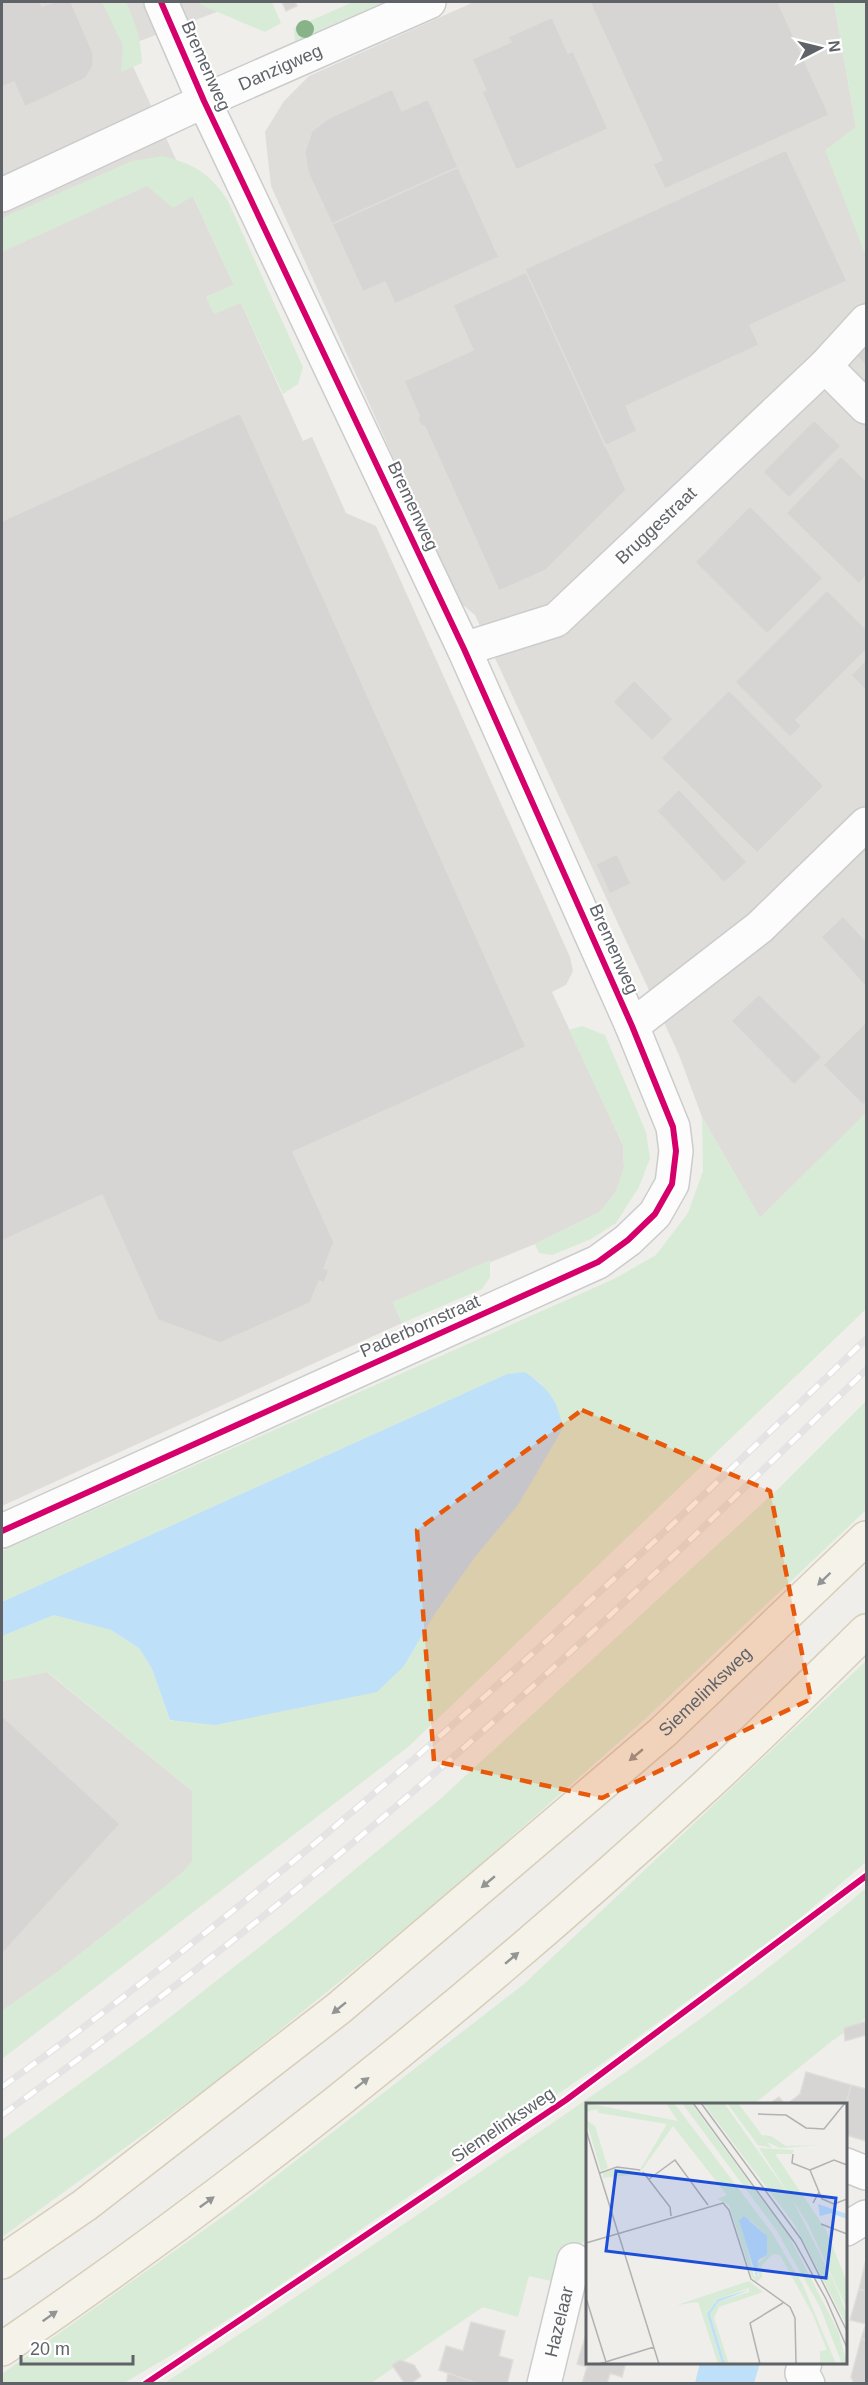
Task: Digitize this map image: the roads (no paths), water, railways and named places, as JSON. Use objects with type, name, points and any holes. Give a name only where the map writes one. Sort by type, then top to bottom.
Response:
[{"type":"main road","name":"Siemelinksweg","points":[[2,2262],[84,2205],[339,2008],[663,1732],[867,1538]]},
{"type":"main road","points":[[2,2349],[98,2282],[236,2180],[386,2064],[553,1923],[700,1792],[867,1631]]},
{"type":"street","name":"Bremenweg","points":[[161,2],[204,101],[464,649],[632,1026]]},
{"type":"street","name":"Danzigweg","points":[[2,195],[204,101],[429,2]]},
{"type":"street","name":"Bruggestraat","points":[[464,649],[556,620],[825,366],[867,321]]},
{"type":"street","points":[[825,366],[867,408]]},
{"type":"street","points":[[632,1026],[760,927],[867,824]]},
{"type":"street","name":"Paderbornstraat","points":[[2,1531],[598,1262],[628,1240],[655,1214],[672,1184],[676,1151],[674,1127],[632,1026]]},
{"type":"street","points":[[847,2165],[867,2173]]},
{"type":"street","points":[[847,2228],[867,2217]]},
{"type":"street","name":"Hazelaar","points":[[544,2384],[574,2260]]},
{"type":"street","points":[[804,2364],[802,2373],[808,2384]]},
{"type":"water","points":[[525,1372],[551,1396],[558,1409],[563,1428],[518,1505],[475,1557],[434,1615],[404,1666],[377,1692],[215,1725],[170,1720],[152,1669],[139,1648],[111,1630],[54,1615],[2,1636],[2,1602],[507,1374]]},
{"type":"water","points":[[700,2364],[760,2364],[754,2383],[695,2383]]},
{"type":"railway","points":[[2,2087],[230,1913],[448,1729],[659,1537],[866,1339]]},
{"type":"railway","points":[[2,2115],[235,1939],[405,1799],[615,1611],[866,1370]]}]
